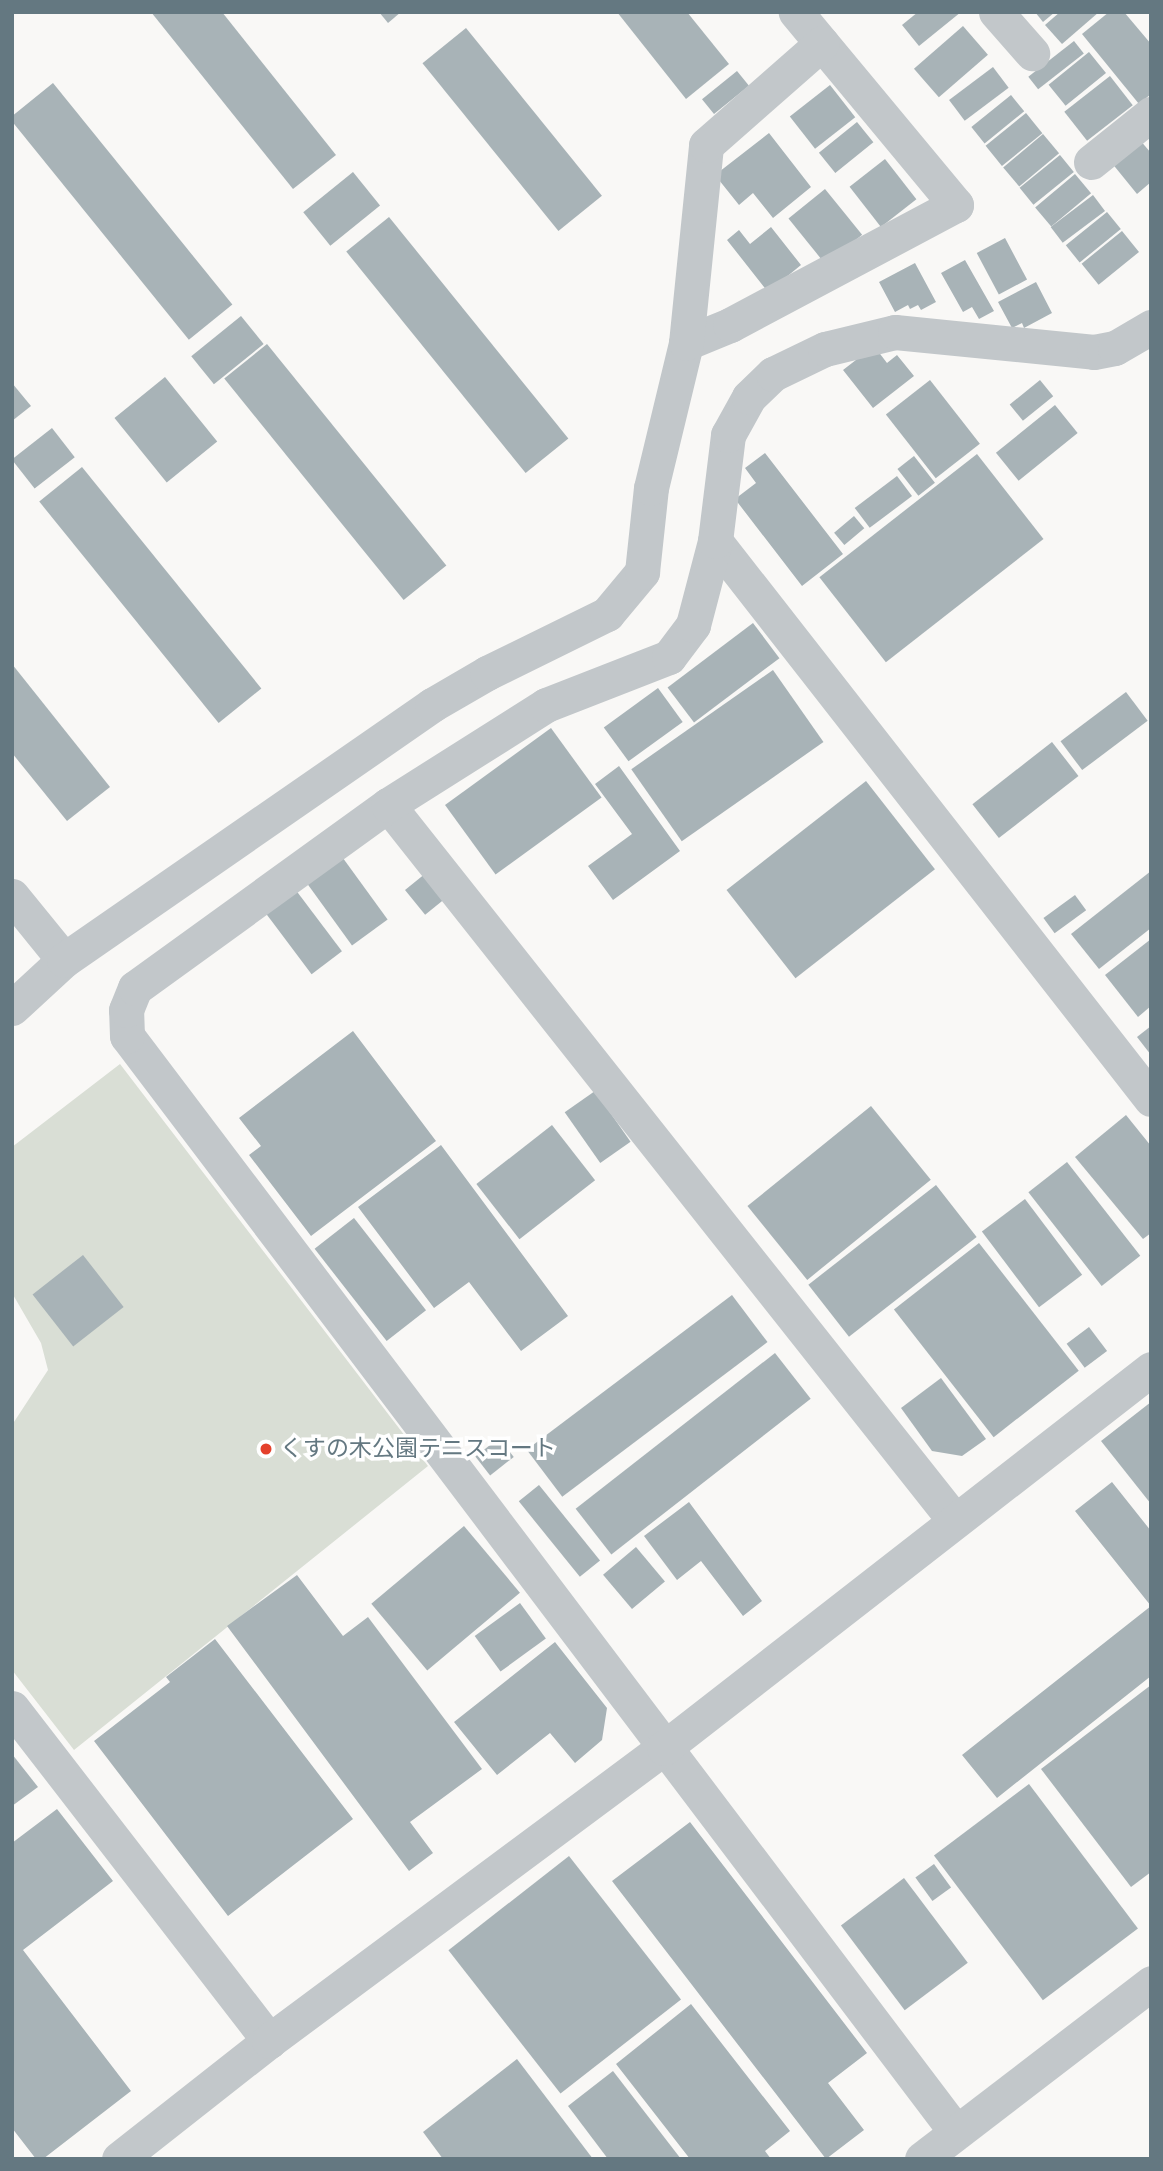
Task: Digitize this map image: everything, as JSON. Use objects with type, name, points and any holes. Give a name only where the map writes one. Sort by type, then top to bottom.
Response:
[{"type":"street","points":[[686,343],[730,325],[956,205],[796,12]]},
{"type":"street","points":[[996,12],[1032,53]]},
{"type":"street","points":[[12,1008],[64,960],[432,705],[487,673],[607,614],[642,572],[651,488],[686,343],[706,145],[822,43]]},
{"type":"street","points":[[1091,162],[1151,114]]},
{"type":"street","points":[[956,2132],[127,1036],[126,1010],[135,988],[388,805],[546,705],[669,657],[693,625],[715,541],[723,454],[737,415],[772,374],[825,349],[860,337],[905,332],[1094,352],[1147,337]]},
{"type":"street","points":[[715,541],[1151,1099]]},
{"type":"street","points":[[388,805],[955,1521]]},
{"type":"street","points":[[12,896],[64,960]]},
{"type":"street","points":[[119,2159],[269,2041],[664,1748],[1151,1369]]},
{"type":"street","points":[[12,1707],[269,2041]]},
{"type":"street","points":[[922,2159],[1151,1983]]},
{"type":"shaded area","points":[[120,1064],[428,1466],[74,1750],[12,1670],[12,1425],[48,1370],[41,1343],[12,1293],[12,1147]]},
{"type":"building","points":[[151,12],[222,12],[336,155],[293,189]]},
{"type":"building","points":[[379,12],[401,12],[388,23]]},
{"type":"building","points":[[617,12],[687,12],[729,64],[686,99]]},
{"type":"building","points":[[918,12],[961,12],[919,46],[902,25]]},
{"type":"building","points":[[1035,12],[1055,12],[1043,22]]},
{"type":"building","points":[[1060,12],[1099,12],[1062,44],[1045,25]]},
{"type":"building","points":[[1109,12],[1124,12],[1151,44],[1151,94],[1139,104],[1082,34]]},
{"type":"building","points":[[963,26],[988,55],[939,97],[914,69]]},
{"type":"building","points":[[466,28],[602,196],[558,231],[422,63]]},
{"type":"building","points":[[1074,41],[1084,54],[1038,89],[1028,77]]},
{"type":"building","points":[[1089,52],[1106,73],[1066,106],[1049,85]]},
{"type":"building","points":[[993,67],[1009,88],[965,121],[949,100]]},
{"type":"building","points":[[737,71],[749,86],[714,114],[702,99]]},
{"type":"building","points":[[1110,76],[1133,105],[1087,141],[1064,112]]},
{"type":"building","points":[[53,83],[232,304],[189,340],[12,121],[12,116]]},
{"type":"building","points":[[830,85],[855,117],[815,149],[790,116]]},
{"type":"building","points":[[1011,95],[1024,111],[985,143],[971,127]]},
{"type":"building","points":[[1026,113],[1042,133],[1002,166],[986,146]]},
{"type":"building","points":[[857,122],[873,142],[835,173],[819,153]]},
{"type":"building","points":[[769,133],[811,187],[773,218],[753,193],[739,205],[715,175]]},
{"type":"building","points":[[1043,134],[1059,153],[1019,187],[1003,167]]},
{"type":"building","points":[[1139,139],[1151,153],[1151,182],[1137,194],[1111,162]]},
{"type":"building","points":[[1060,155],[1074,172],[1033,205],[1020,188]]},
{"type":"building","points":[[885,159],[916,199],[881,227],[850,187]]},
{"type":"building","points":[[353,172],[380,205],[330,246],[303,212]]},
{"type":"building","points":[[1075,174],[1091,193],[1051,227],[1035,207]]},
{"type":"building","points":[[825,189],[862,235],[826,264],[788,219]]},
{"type":"building","points":[[1093,195],[1105,211],[1063,243],[1051,227]]},
{"type":"building","points":[[1107,212],[1121,229],[1080,262],[1066,245]]},
{"type":"building","points":[[389,217],[568,438],[526,473],[346,252]]},
{"type":"building","points":[[771,227],[801,265],[768,292],[727,240],[739,230],[750,244]]},
{"type":"building","points":[[1122,231],[1139,252],[1099,285],[1082,264]]},
{"type":"building","points":[[1005,238],[1027,279],[999,295],[977,253]]},
{"type":"building","points":[[965,260],[994,311],[979,319],[972,307],[963,312],[941,273]]},
{"type":"building","points":[[915,263],[936,302],[921,310],[918,305],[910,309],[908,305],[895,312],[879,282]]},
{"type":"building","points":[[1036,282],[1052,313],[1024,328],[1022,323],[1012,328],[998,302]]},
{"type":"building","points":[[241,316],[264,344],[214,384],[191,356]]},
{"type":"building","points":[[267,344],[446,565],[404,600],[224,379]]},
{"type":"building","points":[[874,346],[887,363],[897,355],[914,376],[873,408],[843,370]]},
{"type":"building","points":[[165,377],[217,442],[167,482],[114,418]]},
{"type":"building","points":[[930,380],[980,444],[936,478],[886,414]]},
{"type":"building","points":[[1040,380],[1053,396],[1023,421],[1010,405]]},
{"type":"building","points":[[12,383],[31,406],[12,421]]},
{"type":"building","points":[[1055,405],[1078,433],[1019,481],[996,453]]},
{"type":"building","points":[[52,428],[75,457],[35,489],[12,459]]},
{"type":"building","points":[[765,453],[843,554],[802,586],[735,499],[756,483],[745,468]]},
{"type":"building","points":[[977,454],[1043,539],[886,662],[819,577]]},
{"type":"building","points":[[914,456],[935,483],[918,496],[897,469]]},
{"type":"building","points":[[82,467],[261,688],[219,723],[39,502]]},
{"type":"building","points":[[897,476],[912,496],[870,528],[855,508]]},
{"type":"building","points":[[854,516],[864,528],[844,545],[834,533]]},
{"type":"building","points":[[753,623],[779,658],[694,723],[668,687]]},
{"type":"building","points":[[12,664],[110,787],[67,821],[12,753]]},
{"type":"building","points":[[773,670],[823,742],[682,841],[631,769]]},
{"type":"building","points":[[658,688],[683,722],[628,761],[604,727]]},
{"type":"building","points":[[1126,692],[1148,721],[1082,770],[1061,741]]},
{"type":"building","points":[[551,728],[602,798],[496,875],[445,805]]},
{"type":"building","points":[[1052,742],[1078,776],[999,838],[972,804]]},
{"type":"building","points":[[619,766],[680,851],[613,900],[588,866],[632,834],[595,784]]},
{"type":"building","points":[[866,781],[935,869],[795,978],[727,890]]},
{"type":"building","points":[[340,854],[388,920],[352,945],[304,880]]},
{"type":"building","points":[[1151,871],[1151,928],[1099,969],[1071,934]]},
{"type":"building","points":[[426,873],[446,898],[425,915],[405,890]]},
{"type":"building","points":[[295,889],[342,951],[312,974],[265,912]]},
{"type":"building","points":[[1075,895],[1086,910],[1055,933],[1043,918]]},
{"type":"building","points":[[1151,939],[1151,1006],[1138,1017],[1105,975]]},
{"type":"building","points":[[1151,1026],[1151,1055],[1137,1037]]},
{"type":"building","points":[[353,1031],[436,1141],[311,1236],[249,1155],[261,1146],[239,1118]]},
{"type":"building","points":[[595,1091],[631,1142],[600,1163],[565,1112]]},
{"type":"building","points":[[871,1106],[931,1180],[807,1280],[747,1206]]},
{"type":"building","points":[[1126,1115],[1151,1146],[1151,1233],[1143,1239],[1075,1157]]},
{"type":"building","points":[[552,1125],[595,1180],[519,1239],[476,1184]]},
{"type":"building","points":[[441,1145],[568,1316],[521,1351],[469,1282],[434,1308],[358,1207]]},
{"type":"building","points":[[1067,1162],[1140,1256],[1102,1286],[1028,1192]]},
{"type":"building","points":[[936,1185],[977,1237],[849,1337],[808,1285]]},
{"type":"building","points":[[1025,1199],[1082,1275],[1039,1307],[982,1231]]},
{"type":"building","points":[[354,1218],[426,1310],[387,1341],[315,1249]]},
{"type":"building","points":[[979,1243],[1079,1371],[994,1437],[894,1309]]},
{"type":"building","points":[[83,1255],[124,1307],[73,1346],[33,1294]]},
{"type":"building","points":[[732,1295],[768,1342],[562,1497],[527,1450]]},
{"type":"building","points":[[1089,1327],[1107,1351],[1085,1368],[1067,1344]]},
{"type":"building","points":[[775,1353],[811,1399],[611,1554],[576,1509]]},
{"type":"building","points":[[941,1378],[986,1439],[962,1456],[932,1451],[901,1408]]},
{"type":"building","points":[[1151,1402],[1151,1504],[1101,1441]]},
{"type":"building","points":[[499,1438],[514,1457],[490,1475],[475,1456]]},
{"type":"building","points":[[1112,1482],[1151,1531],[1151,1606],[1075,1511]]},
{"type":"building","points":[[539,1485],[600,1560],[580,1577],[519,1501]]},
{"type":"building","points":[[689,1502],[762,1601],[743,1616],[701,1561],[677,1580],[644,1536]]},
{"type":"building","points":[[464,1526],[520,1593],[427,1670],[371,1604]]},
{"type":"building","points":[[636,1547],[665,1581],[632,1609],[603,1575]]},
{"type":"building","points":[[297,1575],[343,1636],[368,1617],[482,1769],[410,1822],[433,1853],[409,1871],[227,1626]]},
{"type":"building","points":[[520,1603],[546,1639],[501,1672],[475,1636]]},
{"type":"building","points":[[1151,1606],[1151,1676],[997,1798],[962,1755]]},
{"type":"building","points":[[215,1639],[353,1819],[228,1916],[94,1741],[170,1682],[166,1677]]},
{"type":"building","points":[[555,1642],[607,1708],[602,1740],[575,1763],[550,1733],[497,1775],[454,1722]]},
{"type":"building","points":[[1151,1685],[1151,1872],[1131,1887],[1041,1769]]},
{"type":"building","points":[[12,1754],[38,1787],[12,1806]]},
{"type":"building","points":[[1029,1784],[1138,1929],[1043,2000],[934,1856]]},
{"type":"building","points":[[57,1809],[113,1881],[23,1950],[131,2091],[43,2159],[36,2159],[12,2128],[12,1843]]},
{"type":"building","points":[[690,1822],[867,2053],[828,2083],[864,2130],[826,2159],[612,1881]]},
{"type":"building","points":[[569,1856],[681,1999],[560,2094],[448,1950]]},
{"type":"building","points":[[934,1864],[951,1887],[932,1901],[915,1878]]},
{"type":"building","points":[[904,1878],[968,1963],[905,2010],[841,1926]]},
{"type":"building","points":[[691,2004],[790,2131],[765,2151],[771,2159],[690,2159],[616,2064]]},
{"type":"building","points":[[517,2059],[593,2159],[443,2159],[423,2132]]},
{"type":"building","points":[[613,2071],[681,2159],[608,2159],[568,2106]]},
{"type":"place","name":"くすの木公園テニスコート","points":[[266,1449]]}]
